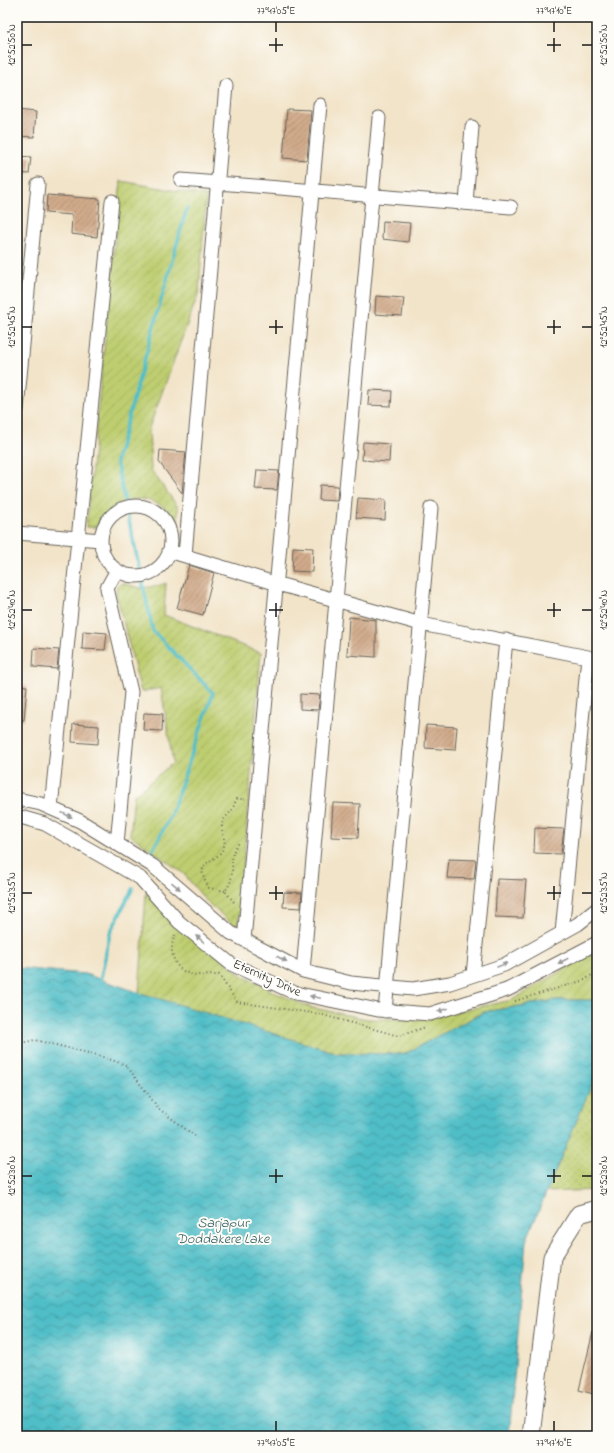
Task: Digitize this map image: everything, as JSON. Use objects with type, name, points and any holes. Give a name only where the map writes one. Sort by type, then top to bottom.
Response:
[{"type":"main road","points":[[531,1436],[552,1257],[579,1214],[597,1209]]},
{"type":"street","points":[[185,555],[226,86]]},
{"type":"street","points":[[244,940],[278,584],[320,105]]},
{"type":"street","points":[[303,970],[379,118]]},
{"type":"street","points":[[466,203],[472,127]]},
{"type":"street","points":[[181,180],[511,207]]},
{"type":"street","points":[[17,409],[38,184]]},
{"type":"street","points":[[51,808],[112,201]]},
{"type":"street","points":[[142,507],[157,513],[167,525],[171,541],[169,551],[163,563],[152,572],[138,576],[117,570],[107,560],[103,553],[101,540],[103,529],[112,515],[126,508],[142,507]]},
{"type":"street","points":[[385,1011],[431,508]]},
{"type":"street","points":[[17,533],[101,540]]},
{"type":"street","points":[[169,551],[278,584],[421,624],[588,657],[562,933]]},
{"type":"street","points":[[117,570],[107,588],[131,692],[117,844]]},
{"type":"street","points":[[473,975],[506,640]]},
{"type":"street","name":"Eternity Drive","points":[[17,799],[42,804],[80,821],[153,866],[231,933],[303,970],[351,982],[413,989],[450,983],[504,965],[578,924],[597,909]]},
{"type":"street","name":"Eternity Drive","points":[[17,816],[45,824],[140,878],[179,922],[231,964],[295,993],[385,1011],[430,1014],[507,990],[597,943]]},
{"type":"path","points":[[247,802],[243,797],[237,799],[231,812],[222,822],[224,839],[223,848],[217,856],[208,861],[203,870],[202,876],[209,888],[225,892],[232,900],[247,911]]},
{"type":"path","points":[[225,892],[232,878],[233,850],[242,838]]},
{"type":"path","points":[[17,1044],[35,1040],[97,1055],[126,1065],[159,1109],[195,1136]]},
{"type":"green space","points":[[121,181],[206,196],[199,292],[149,428],[151,470],[178,507],[178,522],[159,504],[147,500],[136,499],[114,507],[105,515],[97,527],[86,527]]},
{"type":"green space","points":[[122,583],[140,588],[157,586],[166,583],[164,615],[261,653],[238,929],[207,902],[183,873],[130,835],[134,795],[173,763],[161,688],[141,692],[116,593],[117,586]]},
{"type":"green space","points":[[146,893],[241,975],[278,994],[313,1008],[367,1019],[420,1019],[512,1000],[597,950],[597,1000],[556,1000],[484,1012],[404,1054],[337,1053],[139,993]]},
{"type":"green space","points":[[597,1072],[597,1190],[546,1192]]},
{"type":"water","name":"Sarjapur Doddakere Lake","points":[[17,968],[85,974],[134,991],[337,1053],[404,1054],[484,1012],[556,1000],[597,1000],[597,1072],[526,1241],[509,1436],[17,1436]]},
{"type":"building","points":[[287,109],[311,110],[307,160],[283,158]]},
{"type":"building","points":[[17,110],[36,112],[34,137],[17,136]]},
{"type":"building","points":[[17,156],[31,157],[29,174],[17,173]]},
{"type":"building","points":[[47,195],[100,199],[97,237],[71,234],[72,215],[46,213]]},
{"type":"building","points":[[383,221],[410,223],[408,242],[382,239]]},
{"type":"building","points":[[376,296],[404,298],[402,316],[375,314]]},
{"type":"building","points":[[369,390],[392,391],[391,406],[368,405]]},
{"type":"building","points":[[363,442],[390,444],[389,462],[362,460]]},
{"type":"building","points":[[160,450],[186,452],[182,493],[159,462]]},
{"type":"building","points":[[257,470],[279,471],[277,490],[255,489]]},
{"type":"building","points":[[320,485],[338,486],[337,501],[319,500]]},
{"type":"building","points":[[358,498],[386,500],[385,520],[356,518]]},
{"type":"building","points":[[293,547],[313,548],[312,572],[292,571]]},
{"type":"building","points":[[189,565],[214,573],[203,615],[177,608]]},
{"type":"building","points":[[349,617],[376,620],[376,657],[347,655]]},
{"type":"building","points":[[83,631],[107,633],[105,650],[82,649]]},
{"type":"building","points":[[34,648],[59,650],[57,669],[33,667]]},
{"type":"building","points":[[17,685],[27,686],[24,720],[17,720]]},
{"type":"building","points":[[300,694],[320,695],[318,710],[300,709]]},
{"type":"building","points":[[144,713],[163,714],[162,731],[143,730]]},
{"type":"building","points":[[73,724],[99,726],[98,744],[72,742]]},
{"type":"building","points":[[426,725],[457,727],[455,750],[425,748]]},
{"type":"building","points":[[333,803],[360,804],[358,838],[331,837]]},
{"type":"building","points":[[535,828],[564,829],[561,854],[534,853]]},
{"type":"building","points":[[449,859],[476,860],[474,879],[447,878]]},
{"type":"building","points":[[497,879],[526,880],[523,918],[495,917]]},
{"type":"building","points":[[284,892],[302,893],[301,908],[283,907]]},
{"type":"building","points":[[593,1332],[597,1333],[597,1395],[579,1390]]},
{"type":"waterway","points":[[152,851],[170,817],[213,693],[153,631],[116,461],[187,208]]},
{"type":"waterway","points":[[100,982],[110,933],[133,888]]}]
